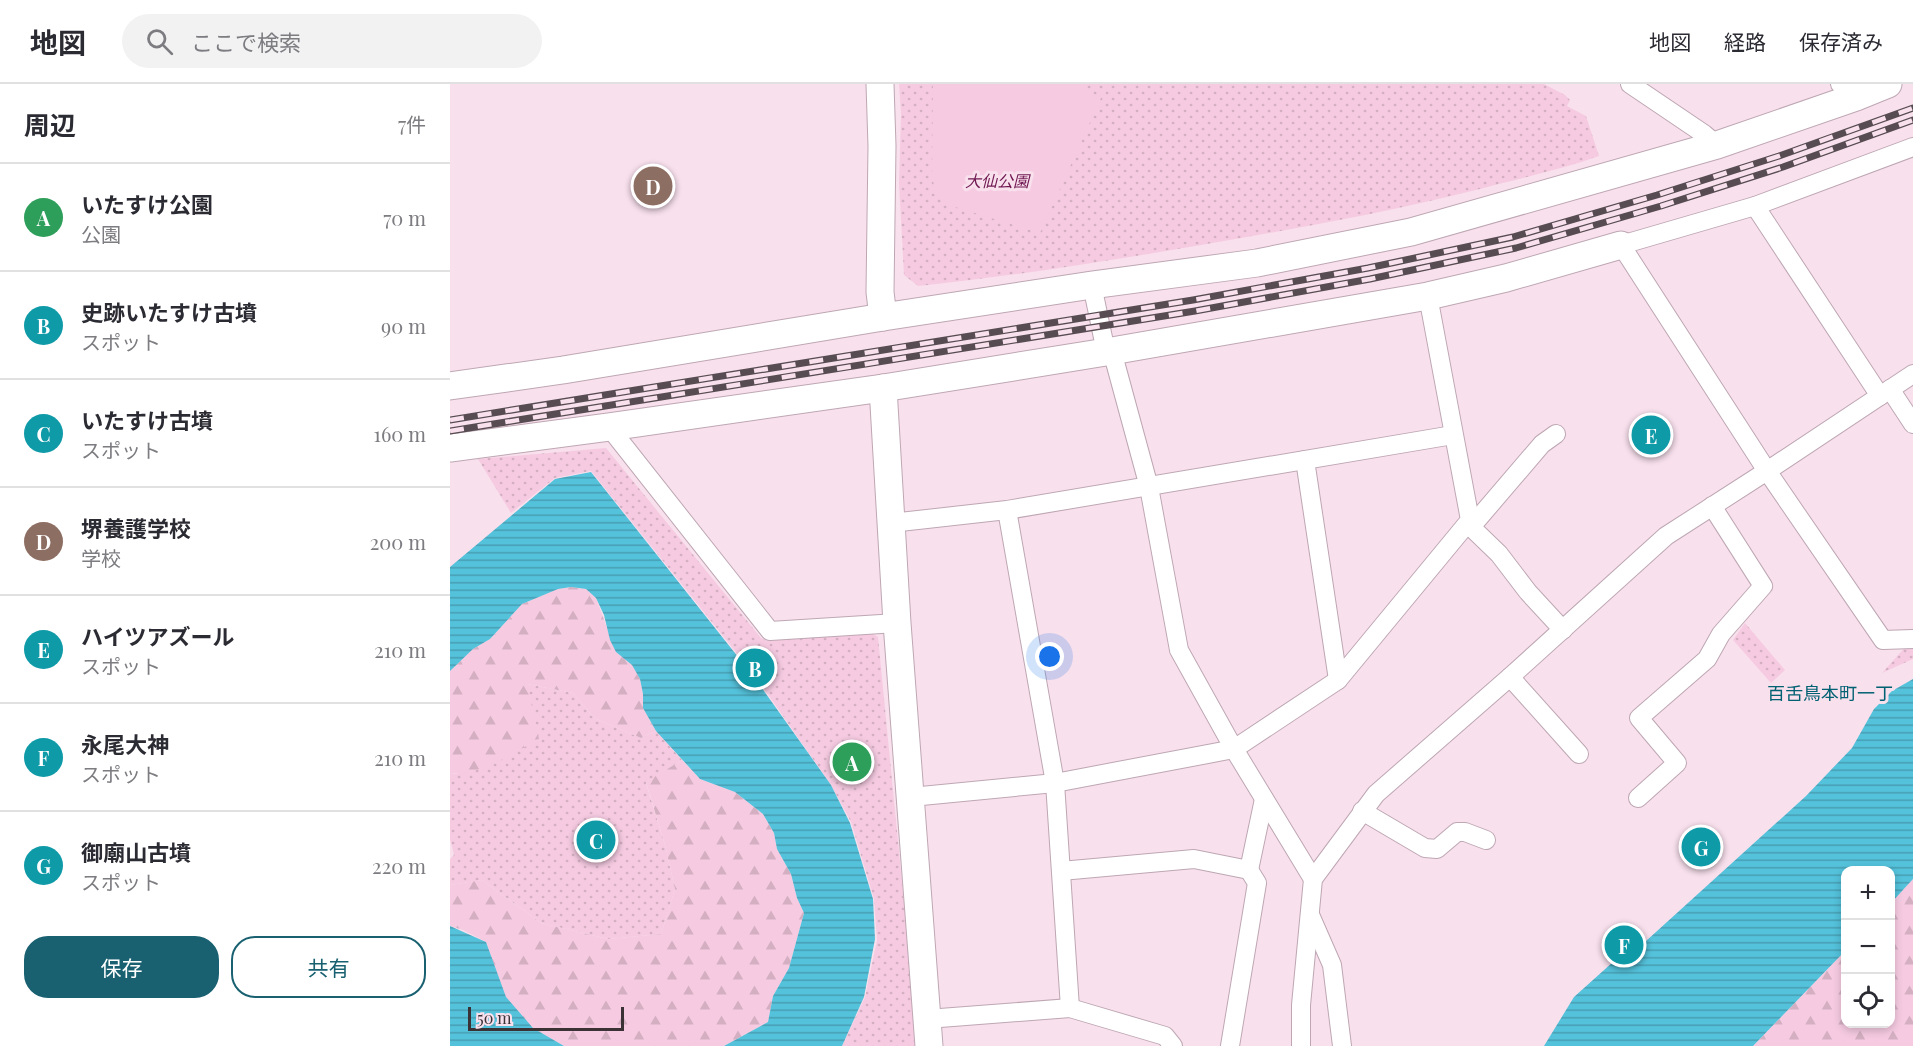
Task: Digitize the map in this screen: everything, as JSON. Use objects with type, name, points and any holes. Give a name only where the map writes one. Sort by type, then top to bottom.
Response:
[{"type":"street","points":[[880,84],[882,146],[880,292],[883,317]]},
{"type":"street","points":[[1630,84],[1704,134],[1717,146]]},
{"type":"street","points":[[450,386],[1092,285],[1257,263],[1411,232],[1717,146],[1848,91],[1888,84]]},
{"type":"street","points":[[450,448],[883,388],[1428,296],[1506,278],[1755,206],[1913,147]]},
{"type":"street","points":[[1755,206],[1885,392],[1913,424]]},
{"type":"street","points":[[1621,245],[1767,471],[1883,640],[1913,639]]},
{"type":"street","points":[[1092,285],[1149,487],[1179,650],[1234,749],[1313,879]]},
{"type":"street","points":[[1428,296],[1470,524],[1499,554],[1528,592],[1563,630]]},
{"type":"street","points":[[1301,1046],[1301,1005],[1313,879],[1376,794],[1666,536],[1913,374]]},
{"type":"street","points":[[883,388],[897,623],[929,1046]]},
{"type":"street","points":[[609,427],[770,631],[897,623]]},
{"type":"street","points":[[911,796],[1055,783],[1234,749],[1338,680],[1470,524],[1542,444],[1556,434]]},
{"type":"street","points":[[891,524],[1007,510],[1453,435]]},
{"type":"street","points":[[1305,460],[1338,680]]},
{"type":"street","points":[[1638,798],[1677,763],[1639,718],[1707,658],[1721,634],[1763,586],[1712,506]]},
{"type":"street","points":[[1007,510],[1055,783],[1070,1008]]},
{"type":"street","points":[[1510,677],[1579,754]]},
{"type":"street","points":[[1230,1046],[1257,883],[1250,870],[1264,798]]},
{"type":"street","points":[[1362,812],[1425,848],[1437,849],[1457,832],[1465,832],[1486,840]]},
{"type":"street","points":[[1061,871],[1194,860],[1250,870]]},
{"type":"street","points":[[1310,915],[1332,965],[1342,1046]]},
{"type":"street","points":[[927,1019],[1070,1008],[1165,1036],[1173,1046]]},
{"type":"green space","name":"大仙公園","points":[[899,84],[1544,84],[1565,95],[1570,100],[1567,106],[1586,116],[1599,156],[1476,190],[1341,220],[1103,261],[918,286],[904,275],[899,183],[901,114]]},
{"type":"green space","points":[[933,84],[1076,84],[1101,98],[1040,233],[952,206],[935,191],[932,175]]},
{"type":"green space","points":[[606,448],[761,638],[767,641],[871,633],[878,637],[906,923],[915,1046],[842,1046],[865,997],[877,940],[874,899],[851,822],[831,785],[755,676],[591,471],[555,478],[511,513],[478,459]]},
{"type":"green space","points":[[571,587],[586,589],[596,598],[616,652],[632,665],[640,679],[643,708],[656,731],[641,738],[594,718],[573,693],[527,684],[539,739],[508,757],[484,767],[461,773],[450,773],[450,671],[473,649],[490,639],[522,604],[558,589]]},
{"type":"green space","points":[[1745,623],[1785,670],[1771,683],[1733,640]]},
{"type":"green space","points":[[1913,643],[1913,659],[1882,673],[1908,644]]},
{"type":"green space","points":[[527,684],[573,693],[594,718],[641,738],[656,731],[682,760],[646,783],[665,845],[675,889],[661,934],[608,939],[541,923],[482,880],[450,885],[450,859],[454,855],[450,839],[450,773],[457,774]]},
{"type":"green space","points":[[682,760],[700,779],[735,792],[763,814],[774,833],[777,849],[791,874],[797,898],[804,913],[789,968],[773,996],[768,1022],[724,1046],[564,1046],[533,1028],[505,997],[486,942],[450,926],[450,885],[482,880],[541,923],[608,939],[661,934],[675,889],[665,845],[646,782]]},
{"type":"green space","points":[[1913,879],[1913,1046],[1753,1046],[1841,955],[1841,1028],[1895,1028],[1895,899]]},
{"type":"water","points":[[591,472],[754,677],[831,785],[850,823],[873,899],[875,939],[864,997],[842,1046],[724,1046],[768,1022],[773,996],[789,968],[804,913],[797,898],[791,874],[777,849],[774,833],[763,814],[735,792],[700,779],[656,731],[643,708],[640,679],[632,665],[616,652],[596,598],[586,589],[571,587],[558,589],[522,604],[490,639],[473,649],[450,671],[450,567],[555,479]]},
{"type":"water","points":[[1913,679],[1913,879],[1895,899],[1895,866],[1841,866],[1841,955],[1753,1046],[1544,1046],[1574,997],[1613,962],[1624,961],[1806,796],[1852,748],[1874,709],[1892,691]]},
{"type":"water","points":[[450,926],[486,942],[506,997],[533,1028],[564,1046],[450,1046]]},
{"type":"railway","points":[[450,420],[1193,300],[1368,268],[1513,237],[1657,195],[1779,156],[1913,108]]},
{"type":"railway","points":[[450,431],[1195,311],[1370,279],[1516,248],[1661,206],[1783,167],[1913,120]]},
{"type":"place","name":"堺養護学校","points":[[653,186]]},
{"type":"place","name":"ハイツアズール","points":[[1651,435]]},
{"type":"place","name":"史跡いたすけ古墳","points":[[755,668]]},
{"type":"place","name":"いたすけ公園","points":[[852,762]]},
{"type":"place","name":"いたすけ古墳","points":[[596,840]]},
{"type":"place","name":"御廟山古墳","points":[[1701,847]]},
{"type":"place","name":"永尾大神","points":[[1624,945]]},
{"type":"district","name":"百舌鳥本町一丁","points":[[1830,693]]}]
